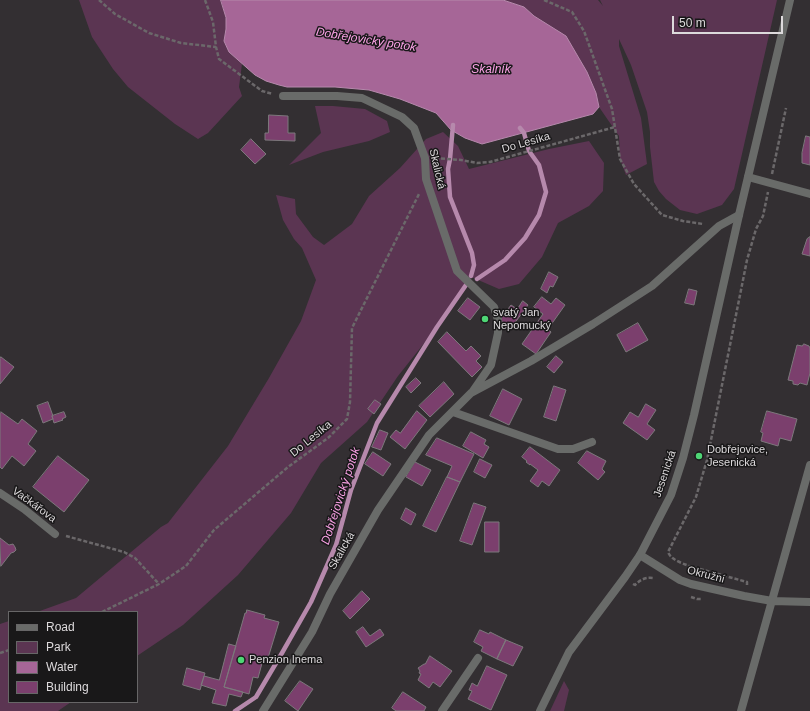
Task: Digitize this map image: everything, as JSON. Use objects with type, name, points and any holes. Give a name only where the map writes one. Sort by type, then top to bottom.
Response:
[{"type":"street","name":"Jesenická","points":[[540,711],[570,652],[640,555],[671,495],[683,458],[694,415],[739,215],[790,0]]},
{"type":"street","name":"Skalická","points":[[263,711],[312,632],[330,594],[378,510],[429,435],[471,393],[491,365],[498,333],[498,320],[494,307],[457,271],[426,179],[425,158],[414,128],[402,117],[362,98],[337,96],[283,96]]},
{"type":"street","points":[[748,177],[810,194]]},
{"type":"street","name":"Skalická","points":[[471,393],[531,361],[652,286],[719,226],[739,215]]},
{"type":"street","points":[[453,412],[558,449],[573,448],[592,442]]},
{"type":"street","points":[[741,711],[810,465]]},
{"type":"street","name":"Vačkářova","points":[[0,493],[24,509],[55,534]]},
{"type":"street","name":"Okružní","points":[[640,555],[680,580],[704,588],[772,601],[810,602]]},
{"type":"street","points":[[442,711],[478,658]]},
{"type":"path","points":[[99,0],[115,14],[149,33],[181,43],[216,47]]},
{"type":"path","points":[[205,0],[214,22],[216,47],[219,59],[262,91],[283,96]]},
{"type":"path","points":[[544,0],[572,12],[584,31],[612,109],[620,158],[634,184],[662,215],[683,222],[719,226]]},
{"type":"path","points":[[744,596],[747,582],[689,566],[672,558],[668,552],[696,497],[707,460],[747,260],[756,229],[763,216],[786,108]]},
{"type":"path","name":"Do Lesíka","points":[[440,158],[477,163],[490,162],[615,127]]},
{"type":"path","name":"Do Lesíka","points":[[104,611],[159,584],[186,566],[214,530],[288,467],[328,438],[347,419],[350,402],[352,328],[426,179]]},
{"type":"path","points":[[55,534],[124,552],[135,558],[159,584]]},
{"type":"path","points":[[625,577],[635,585],[642,579],[651,577],[657,579]]},
{"type":"path","points":[[686,595],[697,599],[705,599]]},
{"type":"green space","points":[[79,0],[221,0],[226,18],[224,41],[229,52],[242,64],[239,87],[242,96],[208,133],[198,139],[175,124],[128,87],[113,69],[92,37]]},
{"type":"green space","points":[[503,0],[598,0],[603,6],[600,0],[777,0],[734,189],[722,205],[697,214],[680,210],[666,199],[659,191],[654,182],[647,112],[631,65],[619,39],[619,46],[641,118],[647,164],[626,175],[620,159],[619,136],[599,107],[596,93],[534,16],[524,7]]},
{"type":"green space","points":[[315,106],[365,109],[387,121],[390,132],[369,141],[323,152],[289,165],[321,133]]},
{"type":"green space","points":[[443,132],[458,146],[469,169],[549,149],[589,141],[604,163],[603,191],[589,206],[558,223],[542,257],[519,284],[499,289],[469,276],[449,312],[398,376],[367,422],[321,463],[291,513],[238,575],[183,625],[138,655],[138,611],[40,611],[76,598],[161,527],[168,523],[228,446],[269,378],[301,321],[316,280],[302,248],[294,239],[283,220],[276,195],[295,199],[296,214],[313,237],[324,245],[352,224],[369,196],[400,168],[426,139]]},
{"type":"green space","points":[[8,621],[8,703],[70,703],[58,711],[0,711],[0,624]]},
{"type":"green space","points":[[564,681],[569,690],[564,711],[550,711]]},
{"type":"water","name":"Skalník","points":[[221,0],[503,0],[524,7],[534,16],[566,36],[587,72],[596,93],[599,107],[593,114],[482,144],[465,138],[451,130],[436,113],[400,99],[369,90],[335,87],[287,87],[266,81],[255,75],[229,52],[224,41],[226,18]]},
{"type":"building","points":[[269,115],[288,116],[288,133],[295,133],[295,141],[265,140],[265,133],[268,133]]},
{"type":"building","points":[[806,136],[810,137],[810,165],[802,163],[802,153]]},
{"type":"building","points":[[251,139],[266,154],[255,164],[241,150]]},
{"type":"building","points":[[810,237],[810,256],[802,254],[807,239]]},
{"type":"building","points":[[549,272],[558,277],[553,287],[550,286],[547,293],[541,289]]},
{"type":"building","points":[[689,289],[697,291],[694,305],[685,303]]},
{"type":"building","points":[[542,297],[551,304],[556,298],[565,305],[548,329],[551,332],[536,354],[522,344],[543,314],[534,307]]},
{"type":"building","points":[[468,298],[480,307],[470,320],[458,311]]},
{"type":"building","points":[[523,301],[528,305],[511,328],[500,320],[511,305],[517,309]]},
{"type":"building","points":[[638,323],[648,340],[626,352],[617,335]]},
{"type":"building","points":[[447,332],[466,351],[471,346],[481,356],[476,361],[482,367],[472,377],[438,342]]},
{"type":"building","points":[[804,344],[810,348],[810,373],[807,385],[800,383],[798,385],[793,384],[793,381],[788,380],[797,345],[802,346]]},
{"type":"building","points":[[556,356],[563,362],[554,373],[547,367]]},
{"type":"building","points":[[1,357],[14,367],[0,384],[0,359]]},
{"type":"building","points":[[416,378],[421,383],[411,393],[406,387]]},
{"type":"building","points":[[444,382],[454,394],[430,417],[419,406]]},
{"type":"building","points":[[554,386],[566,390],[556,421],[544,417]]},
{"type":"building","points":[[503,389],[522,399],[509,425],[490,416]]},
{"type":"building","points":[[375,400],[381,404],[374,414],[368,409]]},
{"type":"building","points":[[48,402],[53,419],[43,423],[37,406]]},
{"type":"building","points":[[646,404],[656,410],[647,424],[655,430],[647,440],[623,423],[630,412],[638,417]]},
{"type":"building","points":[[417,411],[427,420],[405,449],[390,437],[396,430],[400,433]]},
{"type":"building","points":[[767,411],[797,419],[791,441],[780,438],[778,446],[761,441],[763,433],[761,432]]},
{"type":"building","points":[[1,412],[18,424],[22,419],[37,431],[28,444],[36,451],[24,466],[12,456],[2,469],[0,467]]},
{"type":"building","points":[[64,412],[66,417],[62,419],[63,420],[54,423],[52,416]]},
{"type":"building","points":[[380,430],[388,433],[381,450],[372,447]]},
{"type":"building","points":[[471,432],[486,440],[484,444],[489,447],[483,458],[463,446]]},
{"type":"building","points":[[437,438],[474,454],[460,482],[447,477],[452,466],[426,455]]},
{"type":"building","points":[[530,447],[560,470],[549,486],[542,481],[538,487],[530,481],[538,470],[526,462],[527,461],[522,457]]},
{"type":"building","points":[[587,451],[606,461],[602,469],[605,472],[598,480],[578,463]]},
{"type":"building","points":[[373,452],[391,464],[383,476],[365,464]]},
{"type":"building","points":[[58,456],[89,480],[64,512],[33,487]]},
{"type":"building","points":[[480,459],[492,465],[485,478],[474,472]]},
{"type":"building","points":[[415,462],[431,470],[422,486],[406,477]]},
{"type":"building","points":[[447,477],[460,482],[436,532],[423,526]]},
{"type":"building","points":[[474,503],[486,507],[472,545],[460,541]]},
{"type":"building","points":[[406,508],[416,514],[411,525],[401,519]]},
{"type":"building","points":[[485,522],[499,522],[499,552],[485,552]]},
{"type":"building","points":[[0,538],[9,545],[13,544],[16,550],[11,553],[1,566]]},
{"type":"building","points":[[362,591],[370,599],[350,619],[343,611]]},
{"type":"building","points":[[247,610],[265,615],[264,618],[279,622],[268,658],[264,656],[258,678],[253,677],[249,694],[224,687]]},
{"type":"building","points":[[363,627],[370,636],[380,629],[384,635],[366,647],[356,632]]},
{"type":"building","points":[[480,630],[489,634],[490,632],[506,640],[497,659],[481,651],[483,647],[474,642]]},
{"type":"building","points":[[506,640],[523,647],[513,666],[497,659]]},
{"type":"building","points":[[229,644],[236,646],[224,687],[243,692],[241,697],[229,694],[226,706],[212,703],[216,690],[201,685],[204,676],[219,680]]},
{"type":"building","points":[[430,656],[452,671],[440,687],[433,682],[429,688],[418,680],[421,674],[419,673],[420,671],[418,668],[425,664]]},
{"type":"building","points":[[487,666],[507,675],[491,710],[468,699],[472,691],[469,690],[472,683],[477,686]]},
{"type":"building","points":[[187,668],[205,673],[200,690],[183,685]]},
{"type":"building","points":[[300,681],[313,689],[298,711],[285,701]]},
{"type":"building","points":[[403,692],[426,707],[424,711],[396,711],[392,708]]},
{"type":"waterway","points":[[453,125],[448,169],[450,197],[472,253],[474,265],[471,276]]},
{"type":"waterway","name":"Dobřejovický potok","points":[[477,279],[505,260],[525,238],[539,215],[546,192],[539,165],[529,151],[524,133],[520,128]]},
{"type":"waterway","name":"Dobřejovický potok","points":[[235,711],[256,697],[311,602],[336,545],[351,490],[377,423],[437,327],[466,285]]},
{"type":"place","name":"svatý Jan Nepomucký","points":[[485,319]]},
{"type":"place","name":"Dobřejovice, Jesenická","points":[[699,456]]},
{"type":"place","name":"Penzion Inema","points":[[241,660]]}]
